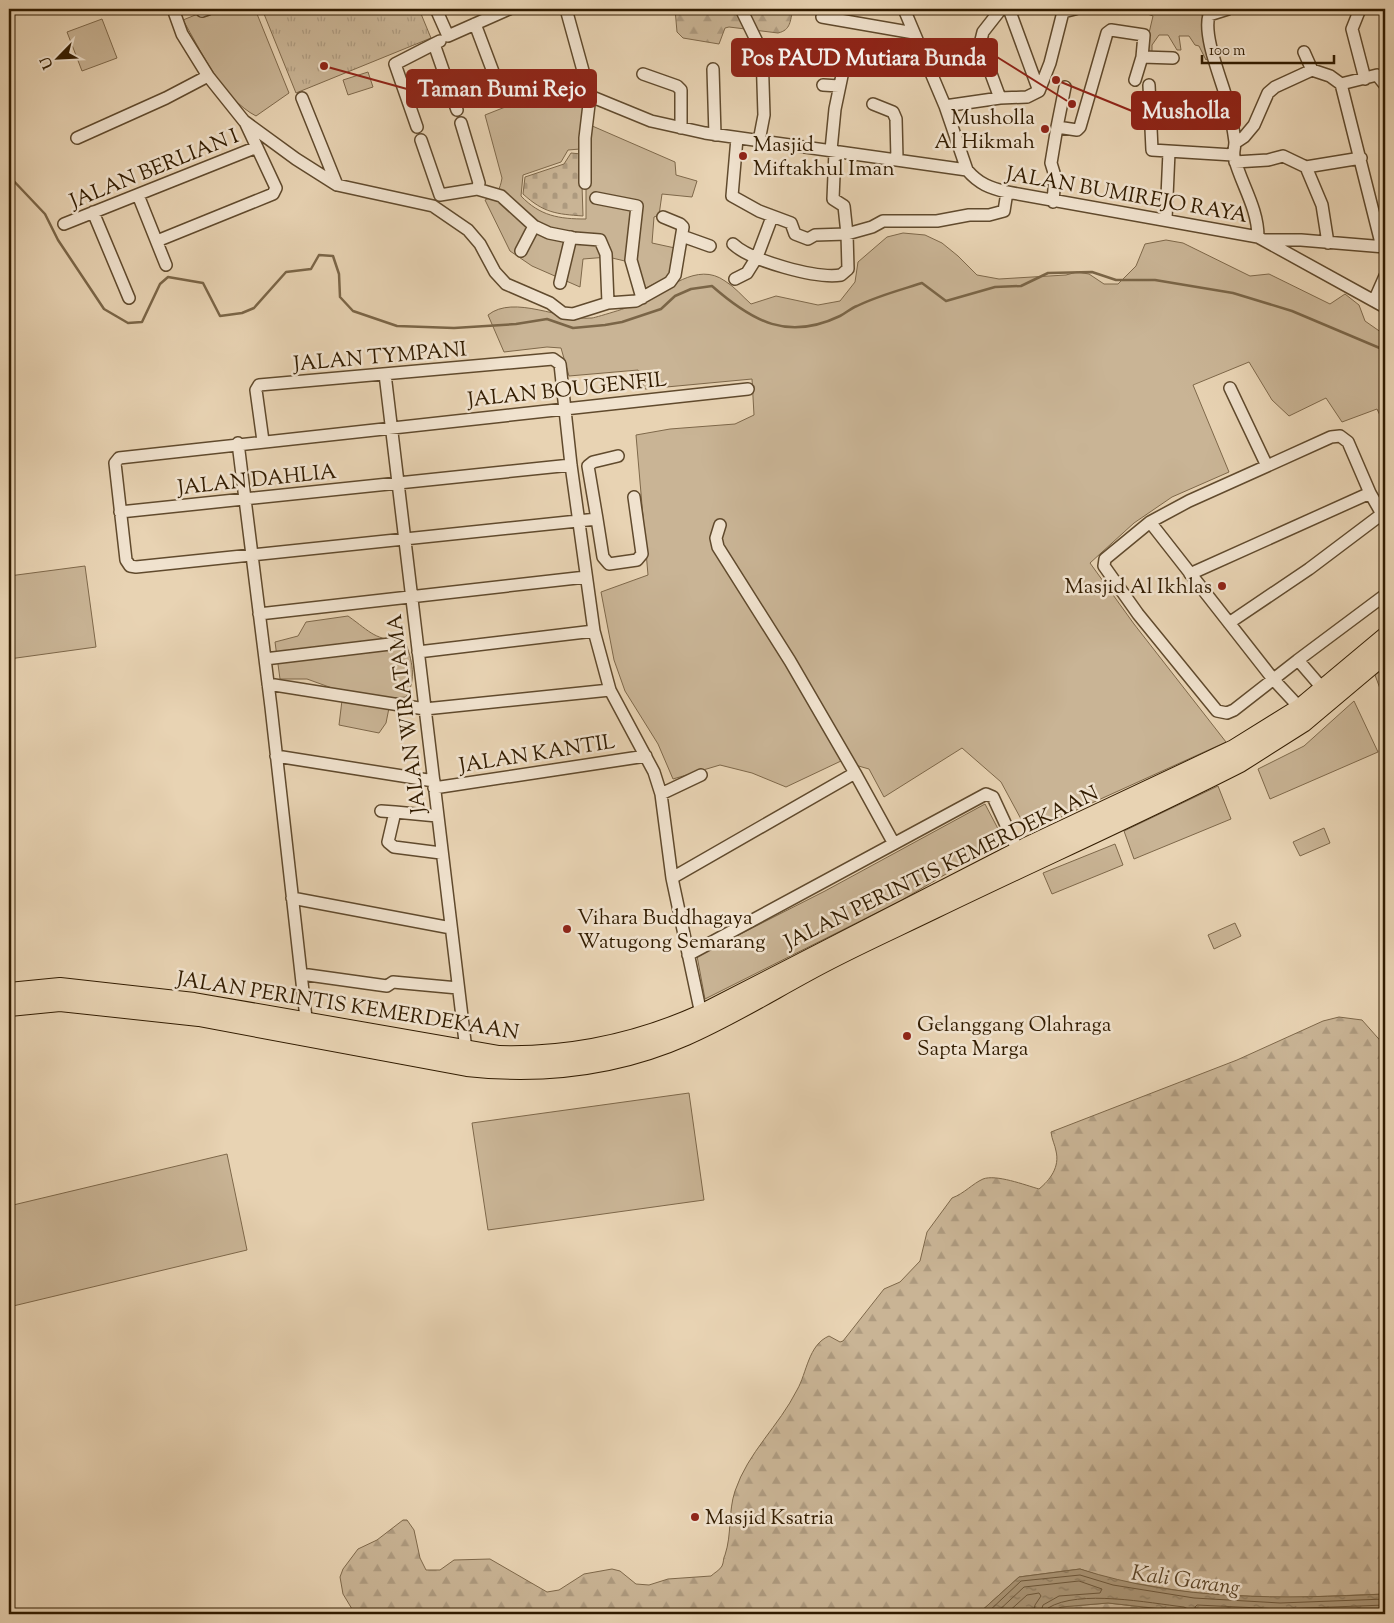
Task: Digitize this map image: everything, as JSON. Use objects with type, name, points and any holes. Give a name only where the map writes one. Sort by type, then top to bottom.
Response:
[{"type":"highway","name":"JALAN PERINTIS KEMERDEKAAN","points":[[9,1007],[60,1002],[307,1029],[500,1055],[531,1056],[605,1047],[656,1033],[701,1014],[1240,763],[1303,723],[1385,637]]},
{"type":"highway","name":"JALAN PERINTIS KEMERDEKAAN","points":[[9,992],[60,988],[89,989],[194,1002],[466,1067],[499,1070],[556,1069],[607,1062],[661,1046],[686,1036],[839,949],[1018,851],[1210,762],[1300,708],[1328,695],[1385,654]]},
{"type":"street","points":[[157,240],[271,195],[276,188],[244,121],[208,76],[182,34],[173,9]]},
{"type":"street","points":[[436,9],[448,36]]},
{"type":"street","points":[[417,127],[395,64],[475,24],[494,12],[509,9]]},
{"type":"street","points":[[566,9],[590,96],[585,138],[585,182]]},
{"type":"street","points":[[741,9],[762,52],[764,115],[759,141]]},
{"type":"street","points":[[590,96],[633,115],[715,135],[967,170],[945,106],[904,9]]},
{"type":"street","points":[[1000,98],[980,44],[980,38],[1001,9]]},
{"type":"street","points":[[1009,9],[1039,90]]},
{"type":"street","points":[[945,106],[1000,98],[1027,97],[1039,90],[1050,63],[1062,10],[1075,9]]},
{"type":"street","points":[[1228,9],[1210,15],[1208,21],[1213,56],[1230,114],[1234,153],[1250,198],[1260,239],[1384,247],[1341,84],[1330,76],[1312,70],[1275,87],[1268,93],[1254,125],[1234,153]]},
{"type":"street","points":[[1360,9],[1352,29],[1365,78]]},
{"type":"street","points":[[822,17],[914,34]]},
{"type":"street","points":[[475,24],[504,102]]},
{"type":"street","points":[[1057,127],[1077,130],[1080,127],[1108,32],[1113,30],[1144,36],[1142,57],[1134,80]]},
{"type":"street","points":[[434,44],[458,110]]},
{"type":"street","points":[[1304,52],[1312,70]]},
{"type":"street","points":[[1142,57],[1173,58]]},
{"type":"street","points":[[733,244],[757,258],[812,274],[841,275],[848,269],[844,206],[833,199],[834,109],[844,66]]},
{"type":"street","points":[[713,69],[715,135]]},
{"type":"street","points":[[643,74],[677,86],[681,90],[681,128]]},
{"type":"street","points":[[1341,84],[1378,75],[1385,85]]},
{"type":"street","points":[[77,138],[166,98],[208,76]]},
{"type":"street","points":[[823,85],[840,86]]},
{"type":"street","points":[[1149,85],[1151,147],[1155,151],[1234,153],[1268,160],[1283,156],[1306,167],[1361,158]]},
{"type":"street","points":[[1053,202],[1055,176],[1051,163],[1065,87]]},
{"type":"street","points":[[302,98],[337,185]]},
{"type":"street","points":[[873,104],[893,112],[896,119],[896,159]]},
{"type":"street","points":[[244,121],[296,159],[337,185],[433,206],[468,230],[480,244],[494,272],[506,284],[550,303],[563,313],[573,314],[608,303],[636,301],[670,282],[675,275],[683,226],[663,217]]},
{"type":"street","points":[[461,123],[479,184],[477,190]]},
{"type":"street","points":[[737,138],[731,193],[772,217],[791,223],[795,234],[808,238],[815,234],[847,234],[872,227],[883,221],[937,222],[969,215],[1000,214],[1004,211],[1007,192]]},
{"type":"street","points":[[421,140],[440,195]]},
{"type":"street","name":"JALAN BERLIAN I","points":[[64,224],[257,147]]},
{"type":"street","points":[[1166,219],[1169,152]]},
{"type":"street","points":[[1306,167],[1322,205],[1328,243]]},
{"type":"street","name":"JALAN BUMIREJO RAYA","points":[[967,170],[976,181],[987,187],[1007,192],[1053,202],[1166,219],[1260,239],[1385,307]]},
{"type":"street","points":[[433,206],[440,195],[477,190],[501,196],[534,226],[571,237],[600,240],[603,243],[606,254],[608,303]]},
{"type":"street","points":[[138,194],[166,265]]},
{"type":"street","points":[[596,198],[637,206],[631,260],[642,298]]},
{"type":"street","points":[[93,212],[129,298]]},
{"type":"street","points":[[735,279],[747,273],[757,258],[772,217]]},
{"type":"street","points":[[521,251],[534,226]]},
{"type":"street","points":[[682,236],[710,246]]},
{"type":"street","points":[[560,283],[571,237]]},
{"type":"street","points":[[1374,301],[1385,276]]},
{"type":"street","name":"JALAN TYMPANI","points":[[263,440],[256,390],[259,385],[553,360],[560,364],[564,408]]},
{"type":"street","name":"JALAN WIRATAMA","points":[[385,374],[466,1050]]},
{"type":"street","points":[[1230,388],[1266,466]]},
{"type":"street","name":"JALAN BOUGENFIL","points":[[120,512],[115,476],[115,463],[119,458],[263,440],[748,389]]},
{"type":"street","points":[[564,408],[594,631],[610,690],[646,756],[661,794],[672,878],[701,1014]]},
{"type":"street","points":[[1229,623],[1383,516],[1370,493],[1356,456],[1348,442],[1340,436],[1331,438],[1266,466],[1189,501],[1150,522],[1105,560],[1104,566],[1138,614],[1217,710],[1222,713],[1234,710],[1385,595]]},
{"type":"street","points":[[238,443],[268,684],[307,1029]]},
{"type":"street","points":[[618,456],[593,462],[588,466],[605,562],[609,564],[637,560],[642,554],[634,497]]},
{"type":"street","name":"JALAN DAHLIA","points":[[120,512],[571,465]]},
{"type":"street","points":[[1190,574],[1370,493]]},
{"type":"street","points":[[120,512],[126,560],[130,566],[405,541],[596,519]]},
{"type":"street","points":[[1150,522],[1273,679],[1300,708]]},
{"type":"street","points":[[720,525],[716,538],[718,547],[795,669],[893,842]]},
{"type":"street","points":[[259,614],[586,577]]},
{"type":"street","points":[[418,652],[594,631]]},
{"type":"street","points":[[265,659],[390,644]]},
{"type":"street","points":[[1298,660],[1328,695]]},
{"type":"street","points":[[268,684],[425,710],[610,690]]},
{"type":"street","name":"JALAN KANTIL","points":[[276,756],[434,785],[646,756]]},
{"type":"street","points":[[672,878],[855,773]]},
{"type":"street","points":[[661,794],[700,775]]},
{"type":"street","points":[[688,955],[893,842],[986,794],[992,797],[1018,851]]},
{"type":"street","points":[[381,811],[437,816]]},
{"type":"street","points":[[395,812],[389,845],[441,853]]},
{"type":"street","points":[[292,898],[451,928]]},
{"type":"street","points":[[301,974],[387,986],[392,982],[458,988]]},
{"type":"green space","points":[[210,9],[255,9],[289,93],[256,116],[233,98],[223,86],[205,60],[183,20]]},
{"type":"green space","points":[[262,9],[419,9],[431,38],[296,93]]},
{"type":"green space","points":[[675,9],[793,9],[788,27],[782,32],[729,27],[725,28],[719,44],[683,38],[677,32]]},
{"type":"green space","points":[[1108,9],[1201,9],[1210,57],[1206,60],[1199,46],[1195,45],[1189,36],[1179,36],[1181,50],[1177,50],[1168,35],[1159,35],[1152,45],[1152,55],[1143,70],[1142,46],[1149,33],[1153,16]]},
{"type":"green space","points":[[102,19],[117,58],[82,71],[67,32]]},
{"type":"green space","points":[[368,72],[373,87],[348,95],[343,80]]},
{"type":"green space","points":[[574,79],[584,101],[580,149],[568,150],[561,162],[523,175],[521,196],[528,203],[550,215],[586,219],[586,190],[590,181],[590,125],[675,162],[676,175],[697,181],[692,197],[662,194],[659,215],[654,217],[652,243],[675,248],[672,275],[638,292],[629,262],[608,257],[583,259],[580,287],[532,266],[510,251],[485,200],[497,192],[502,178],[485,115],[528,98],[533,87]]},
{"type":"green space","points":[[571,153],[581,154],[583,216],[544,209],[523,194],[525,177],[564,164]]},
{"type":"green space","points":[[903,233],[925,235],[942,243],[977,275],[999,279],[1066,275],[1077,272],[1089,274],[1104,284],[1118,284],[1136,266],[1145,244],[1166,240],[1183,243],[1250,276],[1269,274],[1330,304],[1345,294],[1359,305],[1365,321],[1385,335],[1385,426],[1377,409],[1342,422],[1326,398],[1289,416],[1272,400],[1249,362],[1193,385],[1229,472],[1172,497],[1134,523],[1090,563],[1134,624],[1226,742],[1028,832],[1001,782],[962,748],[884,797],[869,769],[841,761],[786,787],[752,773],[720,765],[673,779],[658,744],[625,691],[614,660],[601,592],[648,575],[636,435],[670,429],[735,424],[754,415],[752,379],[645,389],[638,370],[569,376],[561,348],[547,347],[504,352],[488,315],[499,309],[511,307],[580,318],[592,318],[639,304],[682,280],[704,274],[725,281],[751,304],[776,296],[818,305],[840,301],[855,282],[858,262],[887,237]]},
{"type":"green space","points":[[85,566],[96,647],[9,659],[9,576]]},
{"type":"green space","points":[[348,616],[368,631],[380,637],[405,641],[410,655],[412,676],[409,690],[406,697],[391,698],[386,723],[379,733],[339,725],[343,692],[307,679],[280,679],[275,642],[298,636],[306,622]]},
{"type":"green space","points":[[1385,667],[1385,702],[1375,675]]},
{"type":"green space","points":[[1354,701],[1378,752],[1270,799],[1258,769],[1304,746]]},
{"type":"green space","points":[[1218,786],[1231,819],[1134,859],[1124,831]]},
{"type":"green space","points":[[985,804],[1006,844],[968,861],[902,900],[705,999],[697,956],[825,891]]},
{"type":"green space","points":[[1324,828],[1330,843],[1300,856],[1293,842]]},
{"type":"green space","points":[[1115,844],[1123,865],[1052,894],[1043,873]]},
{"type":"green space","points":[[1235,923],[1241,936],[1214,949],[1208,935]]},
{"type":"green space","points":[[1339,1017],[1362,1020],[1385,1046],[1385,1594],[1280,1598],[1194,1593],[1113,1580],[1080,1569],[1019,1577],[978,1614],[355,1614],[343,1594],[340,1577],[343,1569],[358,1549],[377,1540],[403,1520],[407,1520],[414,1530],[420,1558],[426,1570],[440,1570],[454,1560],[490,1559],[547,1592],[559,1590],[584,1574],[612,1569],[620,1571],[636,1584],[649,1585],[668,1579],[711,1576],[723,1565],[729,1539],[731,1507],[741,1477],[756,1451],[790,1403],[812,1353],[822,1340],[829,1336],[840,1342],[843,1341],[884,1289],[900,1282],[920,1261],[927,1232],[952,1198],[979,1181],[989,1178],[1011,1181],[1039,1189],[1053,1173],[1057,1162],[1051,1132],[1237,1060],[1323,1021]]},
{"type":"green space","points":[[689,1093],[704,1200],[488,1230],[472,1123]]},
{"type":"green space","points":[[227,1154],[247,1250],[9,1307],[9,1206]]},
{"type":"green space","points":[[1108,1603],[1206,1614],[1048,1614],[1061,1607]]},
{"type":"water","points":[[1080,1569],[1155,1587],[1193,1592],[1270,1597],[1385,1594],[1385,1614],[1206,1614],[1108,1603],[1061,1607],[1048,1614],[978,1614],[1019,1577]]},
{"type":"waterway","points":[[9,176],[45,214],[58,240],[104,309],[128,323],[142,322],[160,284],[168,277],[203,283],[220,316],[242,313],[254,308],[286,272],[311,269],[319,255],[333,256],[339,274],[340,297],[353,311],[397,326],[454,328],[516,324],[547,319],[573,328],[605,325],[622,322],[661,309],[675,296],[691,289],[712,286],[727,299],[757,318],[787,327],[804,327],[840,316],[872,299],[922,283],[946,301],[995,287],[1021,286],[1048,273],[1092,272],[1116,280],[1155,280],[1233,293],[1292,311],[1382,349]]},
{"type":"place","name":"Taman Bumi Rejo","points":[[324,66]]},
{"type":"place","name":"Musholla","points":[[1056,80]]},
{"type":"place","name":"Pos PAUD Mutiara Bunda","points":[[1072,104]]},
{"type":"place","name":"Musholla Al Hikmah","points":[[1045,129]]},
{"type":"place","name":"Masjid Miftakhul Iman","points":[[743,156]]},
{"type":"place","name":"Masjid Al Ikhlas","points":[[1222,586]]},
{"type":"place","name":"Vihara Buddhagaya Watugong Semarang","points":[[567,929]]},
{"type":"place","name":"Gelanggang Olahraga Sapta Marga","points":[[907,1036]]},
{"type":"place","name":"Masjid Ksatria","points":[[695,1517]]},
{"type":"water label","name":"Kali Garang","points":[[1186,1579]]}]
